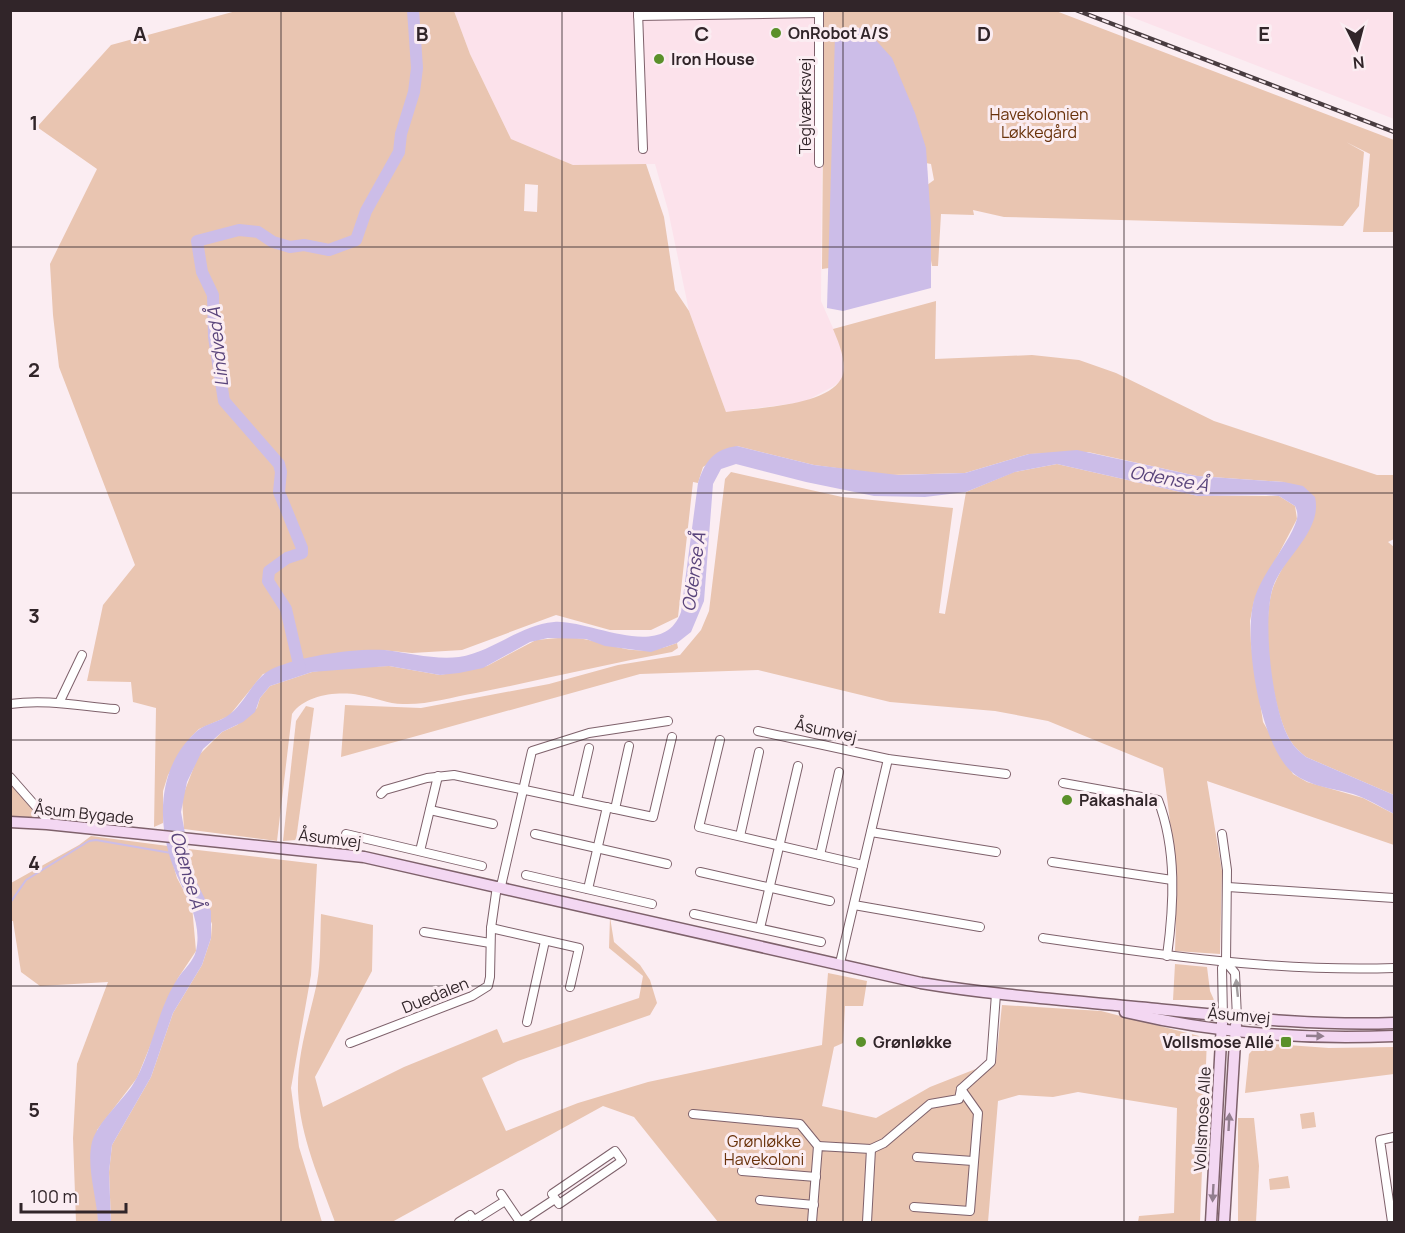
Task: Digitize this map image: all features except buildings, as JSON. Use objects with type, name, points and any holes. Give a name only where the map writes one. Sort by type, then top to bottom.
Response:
[{"type":"street","name":"Teglværksvej","points":[[643,149],[638,13],[819,12],[819,163]]},
{"type":"street","points":[[60,701],[82,655]]},
{"type":"street","points":[[10,704],[60,701],[69,705],[115,709]]},
{"type":"street","points":[[499,886],[532,751],[589,732],[668,721]]},
{"type":"street","name":"Åsumvej","points":[[758,730],[888,759],[1006,774]]},
{"type":"street","points":[[381,794],[385,790],[438,776],[473,777],[653,817],[672,737]]},
{"type":"street","points":[[720,740],[699,827],[863,865]]},
{"type":"street","points":[[588,889],[597,848],[629,746]]},
{"type":"street","points":[[577,800],[589,748]]},
{"type":"street","points":[[740,836],[759,752]]},
{"type":"street","points":[[840,963],[888,759]]},
{"type":"street","points":[[760,928],[798,766]]},
{"type":"street","points":[[820,855],[839,772]]},
{"type":"street","points":[[420,851],[438,776]]},
{"type":"street","points":[[10,777],[46,818],[46,824]]},
{"type":"street","points":[[1063,783],[1158,800],[1168,840],[1172,880],[1167,956]]},
{"type":"street","points":[[430,810],[493,824]]},
{"type":"street","name":"Åsum Bygade","points":[[10,822],[154,835]]},
{"type":"street","points":[[871,832],[996,852]]},
{"type":"street","name":"Åsumvej","points":[[346,834],[482,866]]},
{"type":"street","points":[[535,834],[667,864]]},
{"type":"street","name":"Åsumvej","points":[[1222,834],[1228,887],[1226,962],[1222,968],[1223,1017]]},
{"type":"street","name":"Åsumvej","points":[[154,835],[364,857],[921,983],[996,994],[1223,1017],[1314,1024],[1395,1023]]},
{"type":"street","points":[[1052,862],[1172,880]]},
{"type":"street","points":[[700,872],[830,901]]},
{"type":"street","points":[[526,875],[652,904]]},
{"type":"street","name":"Duedalen","points":[[350,1043],[484,990],[490,977],[491,928],[499,886]]},
{"type":"street","points":[[1228,887],[1395,898]]},
{"type":"street","points":[[854,905],[980,927]]},
{"type":"street","points":[[694,914],[821,942]]},
{"type":"street","points":[[491,928],[579,948],[570,987]]},
{"type":"street","points":[[424,932],[490,943]]},
{"type":"street","points":[[1043,938],[1226,962],[1337,968],[1395,968]]},
{"type":"street","points":[[527,1022],[545,941]]},
{"type":"street","name":"Åsumvej","points":[[1226,962],[1235,973],[1237,1018]]},
{"type":"street","points":[[818,1146],[871,1149],[884,1143],[930,1104],[959,1100],[961,1089],[991,1062],[996,994]]},
{"type":"street","name":"Åsumvej","points":[[1083,1002],[1150,1018],[1222,1030],[1310,1036],[1395,1036]]},
{"type":"street","name":"Vollsmose Alle","points":[[1211,1222],[1223,1017]]},
{"type":"street","name":"Vollsmose Alle","points":[[1224,1222],[1237,1018]]},
{"type":"street","points":[[914,1208],[970,1211],[978,1113],[961,1089]]},
{"type":"street","points":[[693,1114],[801,1124],[818,1146],[812,1222]]},
{"type":"street","points":[[1392,1222],[1380,1140],[1395,1137]]},
{"type":"street","points":[[867,1222],[871,1149]]},
{"type":"street","points":[[615,1152],[622,1161],[559,1204],[555,1199],[552,1194],[615,1152]]},
{"type":"street","points":[[917,1157],[973,1161]]},
{"type":"street","points":[[742,1171],[816,1177]]},
{"type":"street","points":[[459,1222],[470,1215],[474,1222],[503,1198],[520,1222],[555,1199]]},
{"type":"street","points":[[760,1200],[814,1204]]},
{"type":"shaded area","points":[[454,11],[823,11],[821,301],[840,344],[844,369],[842,379],[834,386],[804,402],[726,412],[689,311],[668,210],[655,164],[573,165],[511,139],[470,54]]},
{"type":"shaded area","points":[[1116,11],[1394,11],[1394,119]]},
{"type":"green space","points":[[236,11],[454,11],[470,54],[511,139],[573,165],[646,164],[664,217],[675,290],[689,311],[726,412],[789,404],[821,395],[833,388],[843,374],[842,354],[833,329],[936,301],[935,359],[1032,355],[1079,360],[1116,373],[1214,421],[1377,475],[1394,475],[1394,539],[1388,542],[1394,547],[1394,795],[1306,757],[1292,743],[1283,726],[1270,664],[1268,619],[1270,600],[1282,569],[1310,525],[1284,482],[1197,476],[1088,452],[1029,454],[965,473],[889,475],[814,465],[737,446],[703,467],[698,483],[693,482],[678,617],[651,630],[610,630],[556,615],[462,650],[412,653],[381,650],[263,674],[229,716],[199,729],[191,737],[168,775],[163,791],[163,823],[154,827],[156,708],[133,702],[131,682],[87,681],[103,605],[135,565],[59,367],[53,315],[50,264],[97,169],[37,127],[111,45]],"holes":[[[525,184],[538,185],[537,212],[524,211]]]},
{"type":"green space","name":"Havekolonien Løkkegård","points":[[824,11],[1056,11],[1394,140],[1394,232],[1363,232],[1370,154],[1346,142],[1364,152],[1359,206],[1343,226],[1004,217],[973,210],[974,215],[941,214],[938,266],[932,266],[919,191],[934,180],[931,164],[915,161],[829,268],[822,269]]},
{"type":"green space","points":[[1057,464],[1198,496],[1279,496],[1295,506],[1297,519],[1254,601],[1250,621],[1251,644],[1263,722],[1293,774],[1307,782],[1363,798],[1394,814],[1394,845],[1207,781],[1222,871],[1220,954],[1175,951],[1174,859],[1163,768],[1048,721],[995,711],[890,702],[758,670],[640,674],[341,757],[345,705],[421,708],[549,684],[618,665],[680,655],[701,630],[709,611],[725,479],[731,472],[842,497],[953,508],[939,613],[945,614],[966,492],[1014,472]]},
{"type":"green space","points":[[569,637],[634,650],[661,648],[677,643],[678,648],[672,652],[430,702],[397,704],[350,694],[332,694],[313,699],[305,702],[292,714],[277,841],[184,829],[182,798],[198,756],[222,732],[237,725],[257,708],[260,698],[270,686],[312,672],[337,668],[389,666],[440,675],[487,666],[536,640]]},
{"type":"green space","points":[[306,706],[314,708],[296,840],[283,841],[296,721]]},
{"type":"green space","points":[[10,784],[35,811],[36,819],[11,818]]},
{"type":"green space","points":[[91,836],[168,846],[177,878],[192,906],[196,951],[178,978],[137,1078],[97,1130],[98,1222],[76,1222],[73,1138],[77,1064],[108,982],[40,986],[21,972],[13,921],[11,921],[11,883]]},
{"type":"green space","points":[[189,849],[317,864],[311,975],[291,1088],[299,1147],[322,1222],[111,1222],[109,1172],[112,1145],[151,1077],[173,1013],[202,965],[211,938],[212,924],[193,875]]},
{"type":"green space","name":"Grønløkke Havekoloni","points":[[321,914],[373,925],[372,971],[315,1077],[323,1107],[404,1067],[497,1029],[503,1043],[639,998],[643,976],[609,948],[610,917],[614,942],[640,965],[650,980],[657,1003],[650,1015],[518,1061],[482,1078],[506,1131],[578,1103],[648,1082],[822,1045],[828,973],[867,981],[863,1006],[845,1006],[843,1043],[834,1047],[822,1106],[876,1118],[930,1087],[996,1061],[1002,1005],[1101,1011],[1207,1038],[1200,1222],[1138,1222],[1139,1216],[1174,1213],[1177,1108],[1078,1092],[1053,1097],[1019,1095],[998,1101],[988,1222],[718,1222],[634,1117],[603,1106],[392,1222],[335,1222],[307,1142],[298,1091],[301,1050],[317,983]]},
{"type":"green space","points":[[1175,964],[1207,967],[1210,991],[1214,1000],[1173,1000]]},
{"type":"green space","points":[[1259,1043],[1329,1048],[1394,1047],[1394,1074],[1245,1093],[1249,1054]]},
{"type":"green space","points":[[1314,1112],[1316,1127],[1302,1129],[1300,1114]]},
{"type":"green space","points":[[1238,1118],[1254,1118],[1259,1166],[1256,1222],[1238,1222]]},
{"type":"green space","points":[[1288,1176],[1290,1188],[1270,1190],[1269,1179]]},
{"type":"water","points":[[864,27],[892,58],[915,113],[926,148],[931,223],[931,288],[843,311],[827,308],[835,35]]},
{"type":"water","name":"Odense Å","points":[[737,446],[814,465],[898,475],[965,473],[1029,454],[1077,450],[1197,476],[1284,482],[1303,486],[1315,497],[1316,509],[1313,521],[1301,544],[1278,576],[1270,602],[1269,642],[1278,708],[1290,740],[1299,751],[1306,757],[1394,795],[1394,814],[1359,796],[1300,778],[1281,759],[1271,740],[1257,691],[1253,665],[1251,618],[1258,589],[1297,519],[1295,506],[1279,496],[1198,496],[1057,464],[1015,472],[966,492],[925,497],[874,496],[736,464],[721,469],[713,484],[704,601],[691,632],[677,643],[651,652],[605,646],[586,639],[548,638],[530,642],[483,668],[459,673],[440,675],[389,666],[312,672],[270,686],[260,698],[255,712],[243,722],[222,732],[203,749],[187,782],[181,812],[193,875],[211,911],[211,938],[202,965],[173,1013],[151,1077],[112,1145],[109,1172],[111,1222],[98,1222],[90,1162],[92,1142],[99,1127],[139,1074],[164,1004],[196,951],[196,923],[171,861],[163,822],[166,782],[183,746],[201,728],[222,719],[236,709],[255,683],[267,672],[299,660],[359,650],[385,650],[431,657],[459,657],[483,650],[529,628],[554,622],[624,635],[642,637],[658,635],[672,627],[681,612],[698,483],[701,475],[707,462],[716,453]]},
{"type":"waterway","name":"Lindved Å","points":[[300,669],[286,609],[268,581],[269,571],[287,558],[302,553],[302,548],[279,492],[281,472],[279,464],[224,401],[214,337],[213,295],[202,272],[197,241],[239,230],[258,232],[273,242],[290,247],[304,245],[329,250],[356,240],[366,211],[399,152],[401,134],[414,92],[417,68],[413,10]]},
{"type":"waterway","name":"Odense Å","points":[[10,903],[26,880],[89,841],[96,840],[171,853]]},
{"type":"railway","points":[[1076,10],[1394,132]]},
{"type":"place","name":"OnRobot A/S","points":[[776,33]]},
{"type":"place","name":"Iron House","points":[[659,59]]},
{"type":"place","name":"Pakashala","points":[[1067,800]]},
{"type":"place","name":"Grønløkke","points":[[861,1042]]},
{"type":"place","name":"Vollsmose Allé","points":[[1286,1042]]}]
